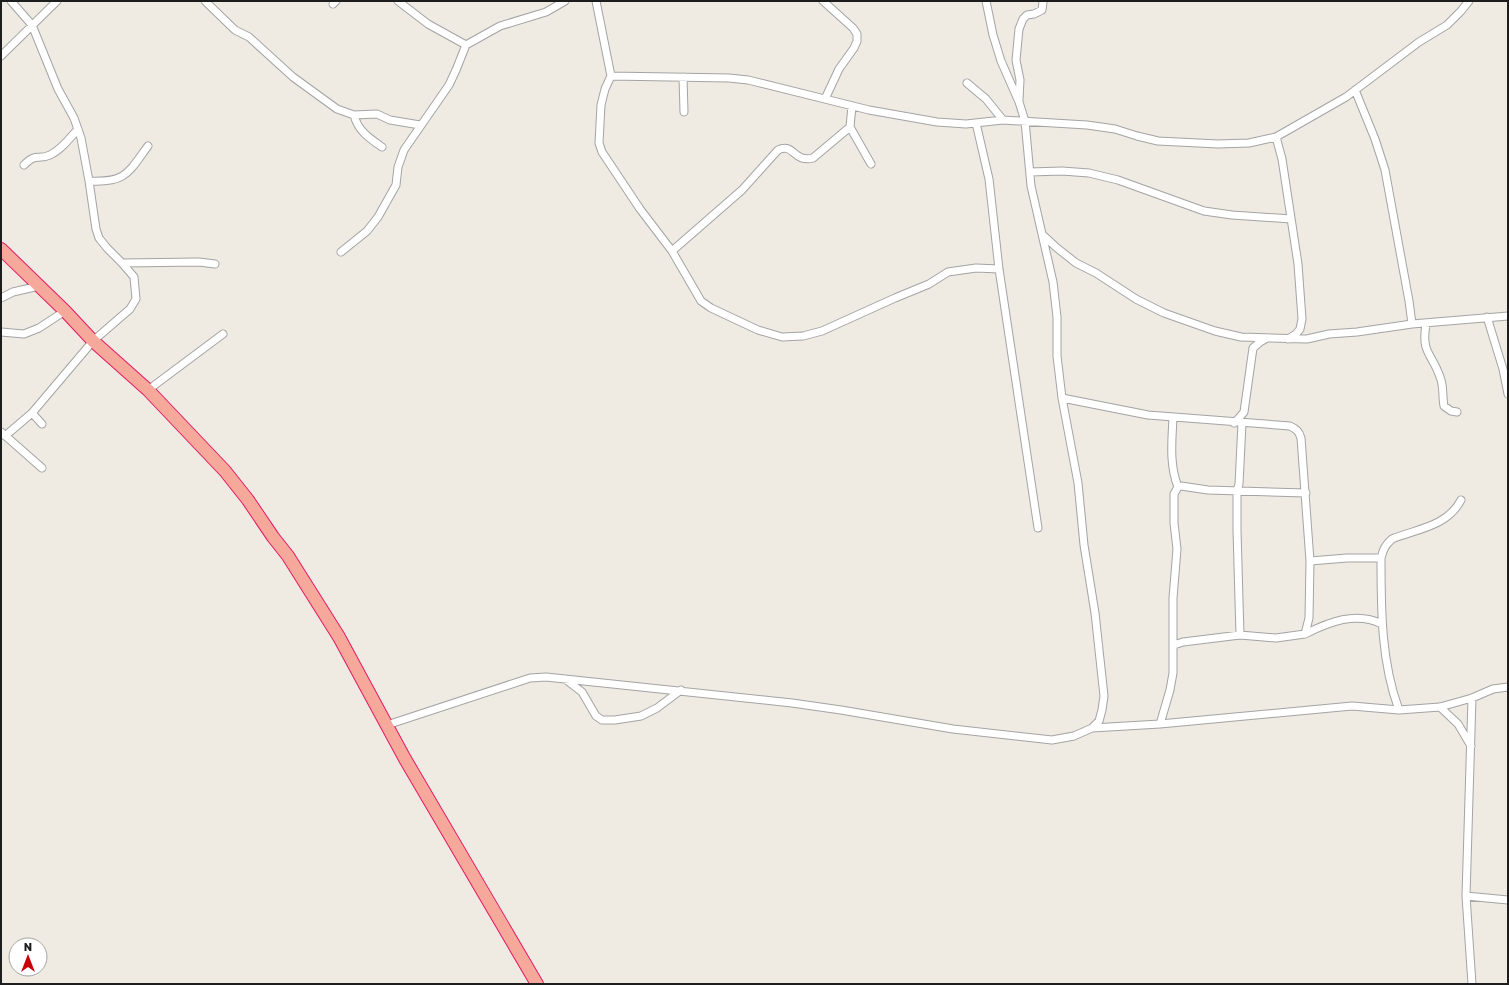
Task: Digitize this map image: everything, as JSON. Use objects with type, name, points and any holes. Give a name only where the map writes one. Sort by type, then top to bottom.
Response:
[{"type":"highway","points":[[1,249],[94,341],[148,390],[225,471],[248,500],[288,556],[339,637],[405,759],[537,984]]},
{"type":"street","points":[[11,1],[32,25],[58,89],[68,106],[78,129],[89,181],[94,223],[98,234],[107,248],[134,277],[136,299],[130,309],[94,341],[32,413],[3,434],[42,468]]},
{"type":"street","points":[[1,56],[57,1]]},
{"type":"street","points":[[206,1],[235,30],[249,37],[293,77],[338,109],[354,115],[377,114],[390,120],[420,125]]},
{"type":"street","points":[[398,1],[428,24],[466,45]]},
{"type":"street","points":[[341,252],[362,235],[378,217],[396,185],[398,167],[404,150],[449,85],[466,45],[500,26],[546,12],[565,1]]},
{"type":"street","points":[[596,1],[611,76],[605,89],[601,105],[599,143],[602,152],[640,209],[672,251],[701,301],[711,308],[758,330],[782,337],[803,336],[822,331],[929,284],[948,272],[976,268],[999,269]]},
{"type":"street","points":[[823,1],[830,4],[857,34],[857,40],[854,48],[839,69],[825,99]]},
{"type":"street","points":[[986,1],[993,35],[1001,61],[1019,102],[1025,121],[1033,194],[1044,235],[1056,300],[1058,356],[1062,398],[1078,483],[1084,545],[1095,613],[1104,696],[1099,721],[1092,728]]},
{"type":"street","points":[[611,76],[729,78],[748,80],[876,112],[954,124],[1003,120],[1025,121],[1115,129],[1158,141],[1218,144],[1249,143],[1276,137],[1323,111],[1355,90],[1420,42],[1447,25],[1461,11],[1468,1]]},
{"type":"street","points":[[1019,102],[1020,80],[1016,60],[1019,29],[1023,19],[1027,15],[1034,14],[1042,10],[1043,2]]},
{"type":"street","points":[[683,77],[684,112]]},
{"type":"street","points":[[967,83],[986,99],[1003,120]]},
{"type":"street","points":[[1355,90],[1375,139],[1385,170],[1412,324]]},
{"type":"street","points":[[852,106],[850,127],[871,164]]},
{"type":"street","points":[[354,115],[360,130],[368,138],[382,147]]},
{"type":"street","points":[[976,123],[989,179],[999,269],[1038,528]]},
{"type":"street","points":[[672,251],[742,190],[778,150],[786,148],[790,149],[806,160],[813,158],[850,127]]},
{"type":"street","points":[[24,165],[34,157],[45,157],[55,152],[78,129]]},
{"type":"street","points":[[1276,137],[1282,159],[1298,264],[1302,319],[1300,329],[1296,334],[1288,339]]},
{"type":"street","points":[[89,181],[103,182],[124,176],[130,171],[148,146]]},
{"type":"street","points":[[1030,172],[1062,171],[1089,173],[1118,180],[1204,211],[1232,215],[1291,219]]},
{"type":"street","points":[[1044,235],[1057,248],[1076,263],[1096,273],[1136,299],[1164,313],[1214,331],[1241,338],[1307,339],[1329,334],[1412,324],[1508,316]]},
{"type":"street","points":[[122,263],[199,262],[215,264]]},
{"type":"street","points":[[1,298],[13,292],[39,286]]},
{"type":"street","points":[[1,332],[24,334],[38,328],[65,311]]},
{"type":"street","points":[[1487,317],[1503,369],[1508,394]]},
{"type":"street","points":[[1426,324],[1424,336],[1425,345],[1428,355],[1440,377],[1444,406],[1450,411],[1457,412]]},
{"type":"street","points":[[148,390],[223,334]]},
{"type":"street","points":[[1241,338],[1253,348]]},
{"type":"street","points":[[1240,635],[1237,530],[1237,491],[1239,484],[1238,423],[1239,418],[1244,412],[1253,348],[1268,338]]},
{"type":"street","points":[[1062,398],[1129,412],[1238,423],[1290,426],[1296,429],[1301,438],[1310,561],[1309,618],[1305,634]]},
{"type":"street","points":[[1244,412],[1255,424]]},
{"type":"street","points":[[32,413],[42,424]]},
{"type":"street","points":[[1173,417],[1172,472],[1178,487]]},
{"type":"street","points":[[1178,487],[1185,486],[1208,490],[1306,493]]},
{"type":"street","points":[[1160,724],[1170,690],[1173,673],[1174,645],[1172,625],[1177,549],[1174,523],[1174,494],[1178,487]]},
{"type":"street","points":[[1399,710],[1391,685],[1382,624],[1381,558],[1383,549],[1387,543],[1392,540],[1434,525],[1452,514],[1461,500]]},
{"type":"street","points":[[1310,561],[1347,558],[1381,558]]},
{"type":"street","points":[[1174,645],[1183,642],[1240,635],[1276,638],[1305,634],[1329,622],[1344,619],[1361,618],[1377,621],[1382,624]]},
{"type":"street","points":[[387,725],[530,678],[546,677],[681,690],[841,710],[954,729],[1052,740],[1067,737],[1092,728],[1160,724],[1352,706],[1399,710],[1440,707],[1472,698],[1493,689],[1508,687]]},
{"type":"street","points":[[563,678],[582,692],[596,716],[602,720],[615,720],[641,716],[657,708],[681,690]]},
{"type":"street","points":[[1472,698],[1466,896],[1472,984]]},
{"type":"street","points":[[1440,707],[1458,724],[1471,746]]},
{"type":"street","points":[[1466,896],[1508,900]]}]
